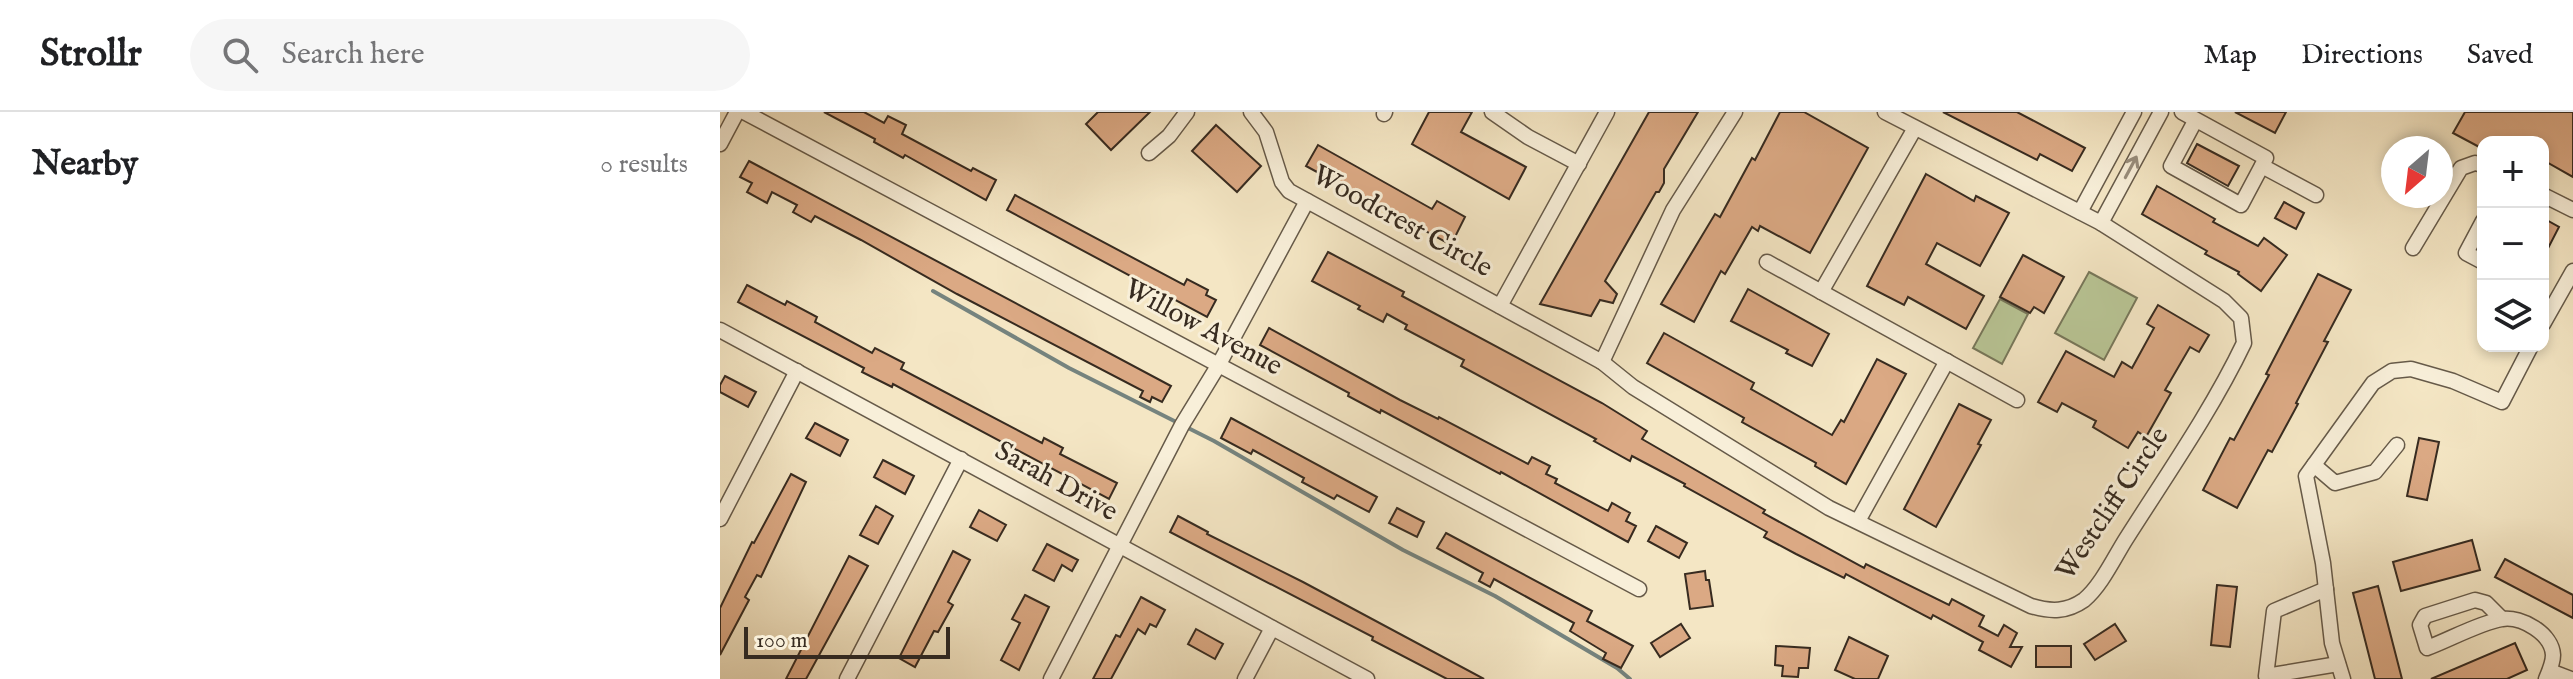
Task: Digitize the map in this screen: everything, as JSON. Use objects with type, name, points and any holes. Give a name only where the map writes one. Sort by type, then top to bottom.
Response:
[{"type":"street","points":[[720,144],[737,112]]},
{"type":"street","name":"Willow Avenue","points":[[744,112],[1639,589]]},
{"type":"street","points":[[1149,153],[1169,136],[1187,112]]},
{"type":"street","name":"Woodcrest Circle","points":[[1251,112],[1266,132],[1282,182],[1289,191],[1500,306],[1607,112]]},
{"type":"street","points":[[1492,112],[1528,137],[1579,164]]},
{"type":"street","points":[[1602,362],[1673,210],[1735,112]]},
{"type":"street","name":"Westcliff Circle","points":[[1500,306],[1602,362],[1646,395],[1829,508],[2031,606],[2048,611],[2066,609],[2085,599],[2164,479],[2244,343],[2244,329],[2234,309],[2101,223],[1885,112]]},
{"type":"street","points":[[2080,212],[2134,112]]},
{"type":"street","points":[[2101,223],[2161,112]]},
{"type":"street","points":[[2189,116],[2266,158],[2241,205],[2171,166],[2189,116]]},
{"type":"street","points":[[1821,292],[1915,128]]},
{"type":"street","points":[[2413,248],[2461,168],[2477,164]]},
{"type":"street","points":[[2262,166],[2316,195]]},
{"type":"street","points":[[2549,198],[2573,210]]},
{"type":"street","points":[[1051,679],[1182,425],[1218,366],[1307,201]]},
{"type":"street","points":[[2477,232],[2466,253],[2477,259]]},
{"type":"street","points":[[1767,262],[2017,400]]},
{"type":"street","points":[[2550,298],[2573,271]]},
{"type":"street","name":"Sarah Drive","points":[[720,330],[1367,679]]},
{"type":"street","points":[[2343,679],[2332,643],[2310,471],[2373,383],[2392,371],[2411,369],[2453,381],[2502,402],[2528,352]]},
{"type":"street","points":[[1858,521],[1947,361]]},
{"type":"street","points":[[720,519],[797,371]]},
{"type":"street","points":[[2310,471],[2335,483],[2375,472],[2397,445]]},
{"type":"street","points":[[847,679],[961,459]]},
{"type":"street","points":[[2326,589],[2274,611],[2266,676],[2338,664]]},
{"type":"street","points":[[2502,619],[2486,603],[2475,600],[2425,616],[2420,625],[2427,648],[2502,619],[2518,619],[2544,635],[2551,646],[2553,657],[2548,675],[2571,679]]},
{"type":"street","points":[[1245,679],[1272,628]]},
{"type":"green space","points":[[2089,272],[2137,298],[2104,360],[2055,333]]},
{"type":"green space","points":[[2000,299],[2028,314],[2002,364],[1973,348]]},
{"type":"building","points":[[824,112],[864,112],[884,123],[888,116],[906,125],[902,134],[971,171],[973,168],[996,180],[986,200],[905,155],[903,158]]},
{"type":"building","points":[[1098,112],[1150,112],[1111,150],[1086,124]]},
{"type":"building","points":[[1429,112],[1472,112],[1461,132],[1526,167],[1509,199],[1412,144]]},
{"type":"building","points":[[1649,112],[1698,112],[1664,169],[1664,183],[1605,281],[1617,294],[1613,303],[1600,300],[1591,316],[1540,304]]},
{"type":"building","points":[[1780,112],[1804,112],[1868,148],[1810,253],[1760,226],[1758,231],[1752,227],[1725,274],[1721,271],[1694,322],[1661,304],[1715,214],[1720,217]]},
{"type":"building","points":[[1943,112],[2017,112],[2085,148],[2072,171],[2040,154],[2037,160]]},
{"type":"building","points":[[2235,112],[2286,112],[2275,133]]},
{"type":"building","points":[[2465,112],[2573,112],[2573,177],[2549,163],[2549,136],[2477,136],[2477,146],[2453,133]]},
{"type":"building","points":[[1216,125],[1261,166],[1237,192],[1192,151]]},
{"type":"building","points":[[2197,144],[2239,166],[2228,186],[2187,163]]},
{"type":"building","points":[[1318,145],[1432,209],[1437,201],[1465,217],[1451,245],[1306,166]]},
{"type":"building","points":[[749,161],[1171,386],[1162,402],[1152,397],[1150,402],[1140,397],[1143,391],[861,240],[815,216],[811,222],[793,212],[797,205],[772,192],[767,203],[747,192],[752,183],[740,177]]},
{"type":"building","points":[[1926,174],[1974,201],[1976,196],[2009,213],[1980,266],[1937,243],[1926,264],[1984,296],[1966,329],[1908,297],[1904,305],[1867,286]]},
{"type":"building","points":[[2157,186],[2258,246],[2264,238],[2287,255],[2261,291],[2239,272],[2205,254],[2207,251],[2142,214]]},
{"type":"building","points":[[1015,195],[1184,285],[1187,279],[1208,290],[1206,295],[1216,300],[1207,317],[1007,210]]},
{"type":"building","points":[[2284,202],[2304,213],[2296,229],[2275,218]]},
{"type":"building","points":[[2549,221],[2559,227],[2549,246]]},
{"type":"building","points":[[1328,252],[1404,292],[1402,296],[1602,403],[1647,431],[1642,439],[1765,510],[1763,513],[1864,568],[1866,564],[1949,605],[1952,599],[1984,616],[1979,626],[1998,636],[2004,625],[2017,633],[2010,647],[2022,647],[2011,667],[1979,650],[1983,642],[1933,615],[1931,619],[1846,574],[1844,578],[1796,554],[1764,537],[1767,532],[1685,484],[1632,456],[1630,461],[1594,441],[1596,439],[1461,366],[1464,360],[1405,329],[1407,325],[1387,314],[1383,322],[1358,309],[1360,306],[1312,281]]},
{"type":"building","points":[[2023,255],[2064,277],[2044,313],[2034,307],[2030,313],[2000,297]]},
{"type":"building","points":[[2318,274],[2351,290],[2324,341],[2328,342],[2298,404],[2272,452],[2268,450],[2237,508],[2203,490],[2230,438],[2234,440],[2269,375],[2266,374]]},
{"type":"building","points":[[747,285],[817,317],[815,322],[872,353],[875,348],[904,363],[901,369],[1042,443],[1044,438],[1063,448],[1060,454],[1117,483],[1109,499],[893,384],[892,387],[862,372],[864,368],[738,302]]},
{"type":"building","points":[[1748,289],[1829,334],[1812,366],[1731,321]]},
{"type":"building","points":[[2158,305],[2209,335],[2199,352],[2190,347],[2165,390],[2171,393],[2146,437],[2138,432],[2128,448],[2093,427],[2096,421],[2062,403],[2057,412],[2038,402],[2066,351],[2114,377],[2122,362],[2132,368],[2154,328],[2147,324]]},
{"type":"building","points":[[1269,328],[1400,400],[1528,464],[1532,457],[1550,466],[1546,474],[1557,479],[1555,483],[1608,511],[1612,503],[1630,513],[1626,521],[1636,526],[1628,542],[1501,472],[1348,396],[1349,393],[1260,345]]},
{"type":"building","points":[[1664,333],[1754,383],[1751,389],[1832,435],[1841,420],[1844,422],[1877,359],[1906,374],[1846,484],[1815,466],[1816,463],[1742,422],[1744,418],[1647,363]]},
{"type":"building","points":[[725,376],[756,392],[748,407],[720,392]]},
{"type":"building","points":[[1959,404],[1991,420],[1978,444],[1981,445],[1936,527],[1904,509]]},
{"type":"building","points":[[1231,418],[1377,497],[1369,512],[1337,495],[1334,499],[1302,482],[1304,478],[1253,450],[1251,454],[1221,438]]},
{"type":"building","points":[[815,423],[848,440],[840,456],[806,438]]},
{"type":"building","points":[[2419,438],[2439,442],[2427,500],[2407,496]]},
{"type":"building","points":[[883,460],[914,476],[905,494],[874,477]]},
{"type":"building","points":[[791,474],[806,482],[761,577],[757,575],[745,597],[749,600],[720,655],[720,608],[752,542]]},
{"type":"building","points":[[876,506],[893,516],[878,544],[860,535]]},
{"type":"building","points":[[1397,508],[1424,522],[1417,537],[1389,523]]},
{"type":"building","points":[[979,510],[1006,525],[997,541],[970,527]]},
{"type":"building","points":[[1178,516],[1484,679],[1447,679],[1372,640],[1373,637],[1170,532]]},
{"type":"building","points":[[1656,526],[1687,543],[1679,558],[1648,541]]},
{"type":"building","points":[[1446,533],[1592,611],[1587,621],[1633,646],[1621,668],[1603,659],[1606,653],[1570,631],[1574,623],[1494,579],[1490,587],[1479,581],[1483,573],[1437,548]]},
{"type":"building","points":[[2472,540],[2480,570],[2401,591],[2393,562]]},
{"type":"building","points":[[1047,544],[1078,560],[1072,571],[1062,565],[1054,581],[1033,570]]},
{"type":"building","points":[[953,551],[970,560],[948,602],[953,605],[938,632],[934,631],[915,667],[899,658]]},
{"type":"building","points":[[849,556],[868,566],[806,679],[786,679]]},
{"type":"building","points":[[2505,559],[2573,595],[2573,618],[2495,577]]},
{"type":"building","points":[[1705,571],[1713,606],[1690,609],[1685,574]]},
{"type":"building","points":[[2217,585],[2237,587],[2230,647],[2211,645]]},
{"type":"building","points":[[2378,586],[2402,679],[2375,679],[2353,593]]},
{"type":"building","points":[[1025,595],[1049,607],[1019,670],[1001,660],[1020,623],[1012,619]]},
{"type":"building","points":[[1141,597],[1165,610],[1156,627],[1150,624],[1145,634],[1138,629],[1111,679],[1093,679],[1116,635],[1120,637]]},
{"type":"building","points":[[1681,624],[1690,638],[1660,657],[1651,643]]},
{"type":"building","points":[[2115,624],[2126,641],[2095,660],[2084,644]]},
{"type":"building","points":[[1196,629],[1223,644],[1215,659],[1188,644]]},
{"type":"building","points":[[1849,637],[1888,656],[1878,679],[1855,679],[1835,670]]},
{"type":"building","points":[[2515,643],[2527,670],[2507,679],[2431,679]]},
{"type":"building","points":[[1776,646],[1810,648],[1808,668],[1799,668],[1798,677],[1782,676],[1783,666],[1775,665]]},
{"type":"building","points":[[2036,646],[2071,646],[2071,667],[2036,667]]},
{"type":"waterway","points":[[933,291],[1069,368],[1214,441],[1403,550],[1495,596],[1617,668],[1630,679]]}]
